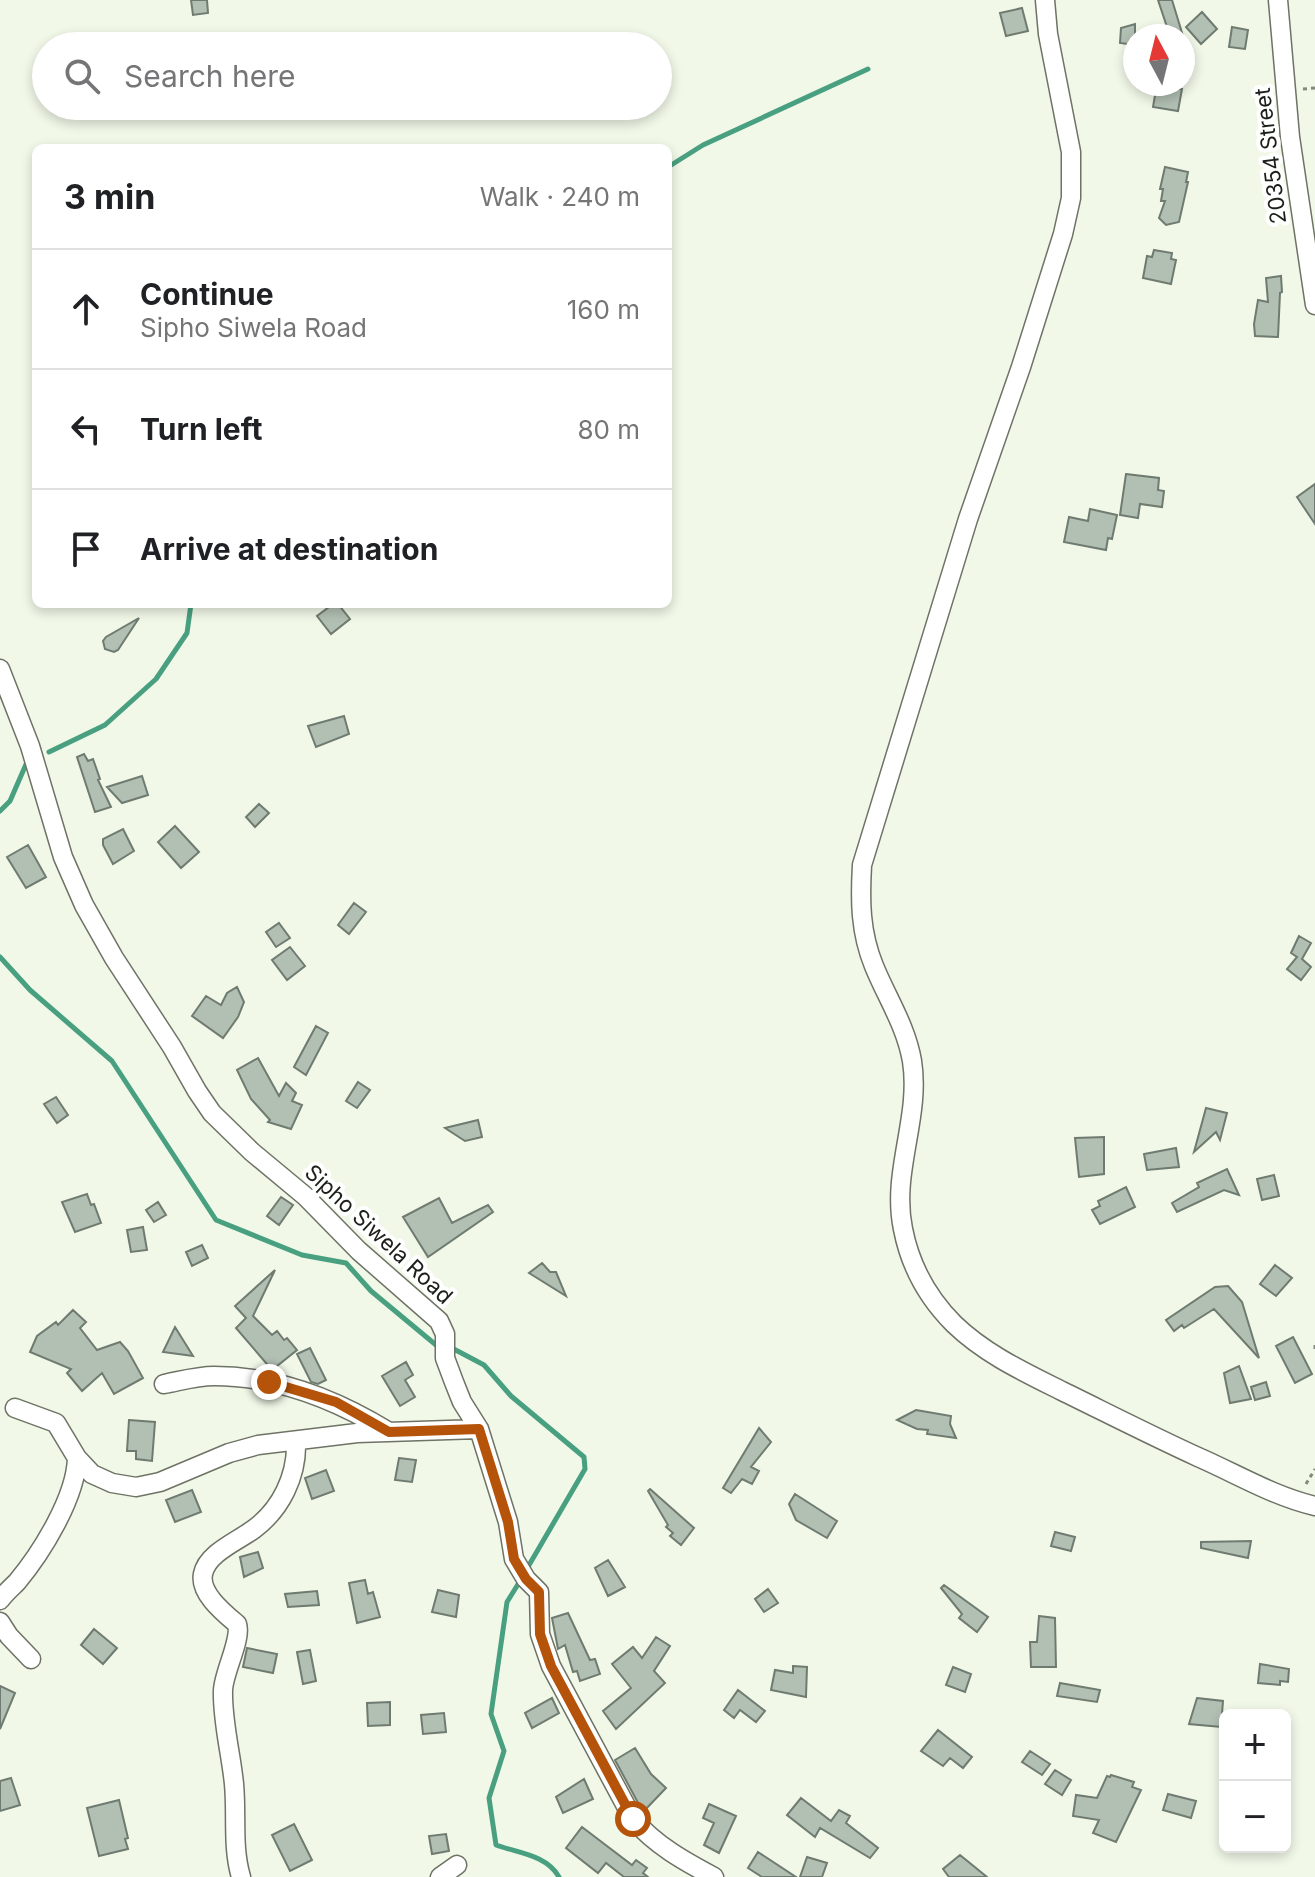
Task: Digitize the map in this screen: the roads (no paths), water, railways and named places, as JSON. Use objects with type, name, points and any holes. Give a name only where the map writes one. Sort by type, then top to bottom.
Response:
[{"type":"street","points":[[1045,0],[1048,34],[1071,152],[1071,198],[1063,234],[968,519],[862,865],[860,904],[866,944],[878,977],[904,1029],[913,1066],[913,1108],[900,1181],[902,1227],[912,1260],[930,1295],[952,1322],[982,1347],[1054,1387],[1255,1485],[1315,1506]]},
{"type":"street","name":"20354 Street","points":[[1278,0],[1290,137],[1315,305]]},
{"type":"street","name":"Sipho Siwela Road","points":[[0,669],[30,746],[63,857],[84,905],[114,958],[212,1113],[252,1152],[305,1196],[359,1251],[439,1321],[445,1334],[445,1358],[462,1402],[479,1429],[508,1522],[514,1559],[526,1579],[539,1592],[540,1634],[551,1666],[633,1819],[645,1833],[675,1856],[714,1877]]},
{"type":"street","points":[[164,1384],[210,1376],[269,1382],[336,1402],[389,1432]]},
{"type":"street","points":[[15,1408],[56,1423],[77,1458],[92,1474],[112,1483],[136,1487],[160,1482],[229,1453],[258,1445],[296,1443],[357,1433],[479,1429]]},
{"type":"street","points":[[241,1877],[235,1859],[234,1787],[223,1706],[227,1663],[239,1630],[211,1597],[202,1574],[209,1562],[270,1514],[283,1495],[296,1464],[296,1443]]},
{"type":"street","points":[[0,1600],[17,1582],[47,1539],[77,1477],[77,1458]]},
{"type":"street","points":[[0,1622],[31,1659]]},
{"type":"street","points":[[440,1877],[457,1865]]},
{"type":"waterway","points":[[672,164],[703,145],[868,69]]},
{"type":"waterway","points":[[49,752],[105,725],[156,679],[187,633],[190,608]]},
{"type":"waterway","points":[[0,811],[10,801],[27,762]]},
{"type":"waterway","points":[[0,957],[30,990],[112,1061],[216,1220],[302,1255],[346,1263],[371,1291],[440,1346]]},
{"type":"waterway","points":[[450,1347],[484,1365],[511,1396],[584,1457],[585,1469],[525,1572]]},
{"type":"waterway","points":[[520,1581],[507,1602],[491,1714],[504,1751],[489,1798],[496,1845],[540,1859],[559,1877]]}]
